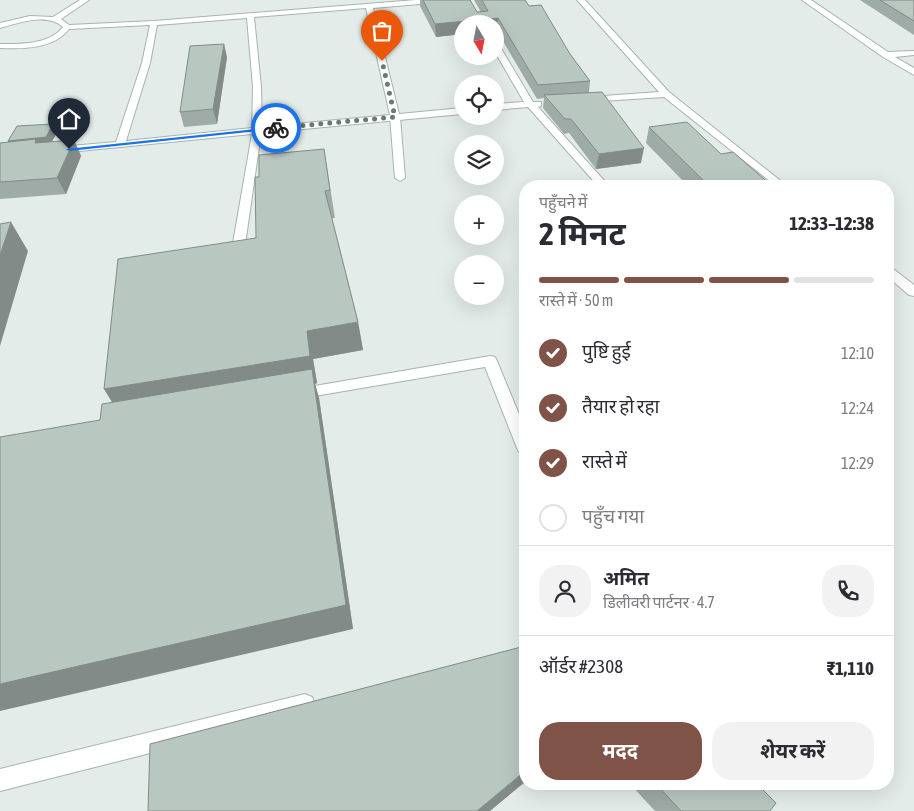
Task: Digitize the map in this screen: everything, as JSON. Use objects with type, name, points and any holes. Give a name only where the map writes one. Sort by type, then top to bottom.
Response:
[{"type":"street","points":[[54,19],[85,0]]},
{"type":"street","points":[[314,0],[315,10]]},
{"type":"street","points":[[0,46],[19,47],[41,43],[59,36],[67,28],[443,0]]},
{"type":"street","points":[[581,0],[666,94],[774,180]]},
{"type":"street","points":[[806,0],[914,72]]},
{"type":"street","points":[[369,6],[395,117],[400,178]]},
{"type":"street","points":[[237,260],[240,224],[257,130],[256,80],[250,15]]},
{"type":"street","points":[[0,26],[24,19],[54,19],[62,21],[67,28]]},
{"type":"street","points":[[120,144],[146,63],[154,23]]},
{"type":"street","points":[[886,55],[914,53]]},
{"type":"street","points":[[504,60],[530,104],[599,180]]},
{"type":"street","points":[[579,100],[666,94]]},
{"type":"street","points":[[504,107],[550,103]]},
{"type":"street","points":[[46,151],[454,111]]},
{"type":"street","points":[[894,276],[914,292]]},
{"type":"street","points":[[284,396],[490,361],[519,433]]},
{"type":"street","points":[[0,780],[324,699]]},
{"type":"building","points":[[423,0],[470,0],[477,12],[488,11],[482,0],[525,0],[529,6],[541,5],[570,54],[590,81],[538,85],[504,28],[504,15],[454,15],[454,22],[435,24]]},
{"type":"building","points":[[880,0],[914,0],[914,21]]},
{"type":"building","points":[[224,44],[213,109],[180,112],[190,46]]},
{"type":"building","points":[[602,92],[644,148],[599,154],[571,119],[565,119],[544,95]]},
{"type":"building","points":[[687,122],[721,154],[733,152],[765,180],[703,180],[649,127]]},
{"type":"building","points":[[53,124],[46,137],[8,141],[17,126]]},
{"type":"building","points":[[36,139],[35,143],[74,140],[57,178],[0,182],[0,143]]},
{"type":"building","points":[[324,149],[330,190],[325,191],[358,322],[307,331],[310,356],[104,389],[118,259],[256,238],[255,177],[259,177],[259,155]]},
{"type":"building","points":[[11,222],[0,255],[0,224]]},
{"type":"building","points":[[312,369],[346,605],[0,684],[0,437],[100,420],[102,404]]},
{"type":"building","points":[[519,648],[519,776],[477,811],[148,811],[150,744]]},
{"type":"building","points":[[662,790],[763,790],[776,803],[770,811],[681,811]]},
{"type":"way so far","points":[[276,128],[395,117],[382,61]]},
{"type":"route","points":[[69,149],[276,128]]}]
